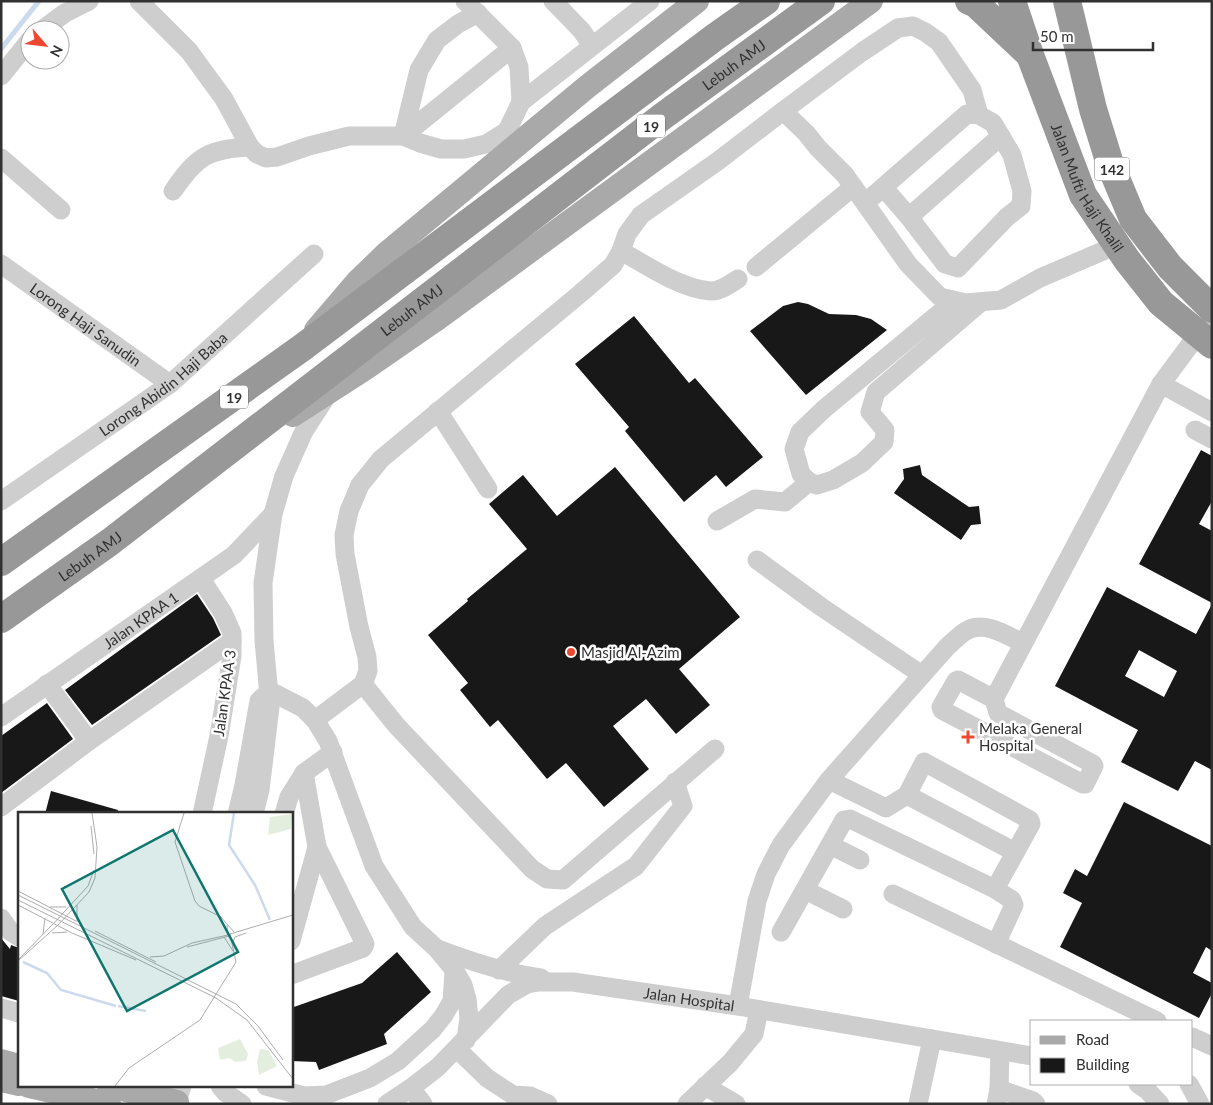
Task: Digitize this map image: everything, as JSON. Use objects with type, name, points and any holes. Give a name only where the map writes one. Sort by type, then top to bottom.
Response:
[{"type":"highway","name":"19","points":[[1,562],[303,347],[766,1]]},
{"type":"highway","name":"Lebuh AMJ","points":[[1,619],[110,542],[664,116],[821,1]]},
{"type":"highway","points":[[969,1],[976,4],[1030,54]]},
{"type":"highway","name":"Jalan Mufti Haji Khalil","points":[[1012,1],[1083,194],[1117,245],[1161,303],[1207,332]]},
{"type":"highway","name":"Jalan Mufti Haji Khalil","points":[[1067,1],[1096,119],[1110,164],[1133,219],[1170,267],[1212,309]]},
{"type":"main road","points":[[303,347],[357,282],[513,138],[588,86],[697,1]]},
{"type":"main road","points":[[228,451],[301,410],[434,321],[869,2]]},
{"type":"main road","points":[[1,1061],[18,1066]]},
{"type":"main road","points":[[1,1080],[18,1084]]},
{"type":"main road","points":[[37,1088],[79,1104]]},
{"type":"main road","points":[[37,1088],[109,1104]]},
{"type":"main road","points":[[120,1088],[172,1098]]},
{"type":"street","points":[[56,20],[89,1]]},
{"type":"street","points":[[139,1],[189,51],[224,100],[250,147],[257,154],[266,158],[277,157],[309,146],[349,136],[403,136],[441,149],[464,149],[513,138],[521,102],[519,67],[512,48],[472,7],[458,24],[437,40],[419,70],[403,136]]},
{"type":"street","points":[[552,1],[582,31],[592,46]]},
{"type":"street","points":[[521,102],[592,46],[627,7],[650,1]]},
{"type":"street","points":[[315,720],[363,684],[368,671],[367,657],[358,627],[345,554],[344,535],[348,511],[360,485],[381,459],[582,293],[613,265],[621,251],[627,234],[641,215],[718,161],[862,52],[898,28],[913,26],[939,42],[972,90],[979,116]]},
{"type":"street","points":[[403,136],[512,48]]},
{"type":"street","points":[[1,76],[20,52]]},
{"type":"street","points":[[783,111],[845,174],[908,264],[940,297],[966,303],[1001,300],[1040,278],[1117,245]]},
{"type":"street","points":[[865,203],[967,114],[979,116],[993,123],[1001,136],[1012,155],[1022,191],[1021,206],[1007,216],[958,268],[945,264],[884,188]]},
{"type":"street","points":[[909,217],[1001,136]]},
{"type":"street","points":[[173,191],[183,176],[201,158],[213,151],[226,148],[250,147]]},
{"type":"street","points":[[1,158],[61,210]]},
{"type":"street","points":[[756,267],[854,187]]},
{"type":"street","points":[[621,251],[680,282],[712,292],[738,279]]},
{"type":"street","name":"Lorong Abidin Haji Baba","points":[[1,501],[170,384],[314,254]]},
{"type":"street","name":"Lorong Haji Sanudin","points":[[1,264],[170,384]]},
{"type":"street","points":[[954,300],[824,409],[800,432],[794,449],[801,474],[809,482],[817,485],[833,480],[862,463],[884,442],[885,430],[870,412],[876,392],[981,302]]},
{"type":"street","points":[[994,699],[958,680],[941,707],[942,710],[1085,784],[1094,766],[1093,764],[998,713],[994,699],[1161,384],[1207,332]]},
{"type":"street","points":[[1161,384],[1212,412]]},
{"type":"street","points":[[254,812],[260,790],[270,707],[264,640],[263,583],[273,514],[284,476],[304,431],[330,391]]},
{"type":"street","points":[[438,411],[488,489]]},
{"type":"street","points":[[1195,430],[1212,439]]},
{"type":"street","points":[[717,521],[755,499],[785,502],[809,482]]},
{"type":"street","name":"Jalan KPAA 1","points":[[1,717],[234,555],[257,533],[273,514]]},
{"type":"street","points":[[757,560],[820,606],[922,675]]},
{"type":"street","name":"Jalan KPAA 3","points":[[201,579],[223,613],[232,633],[232,656],[219,736],[202,812]]},
{"type":"street","points":[[738,1006],[757,901],[766,874],[781,845],[829,780],[947,647],[968,630],[980,627],[988,628],[1023,643]]},
{"type":"street","points":[[1,807],[89,741],[232,641]]},
{"type":"street","points":[[47,684],[89,741]]},
{"type":"street","points":[[363,684],[396,726],[532,869],[547,879],[563,880],[715,749]]},
{"type":"street","points":[[268,690],[303,708],[315,720],[333,752],[374,866],[414,927],[437,949],[463,985],[469,1018],[461,1044],[488,1078],[513,1094],[530,1096],[548,1104]]},
{"type":"street","points":[[237,812],[259,701],[268,690]]},
{"type":"street","points":[[285,812],[290,797],[304,772],[333,752]]},
{"type":"street","points":[[829,780],[886,808],[907,795],[924,762],[1030,820],[1030,824],[995,888]]},
{"type":"street","points":[[292,975],[363,948],[365,944],[317,847],[304,772]]},
{"type":"street","points":[[500,970],[545,926],[636,866],[683,806],[675,782]]},
{"type":"street","points":[[907,795],[1015,852]]},
{"type":"street","points":[[781,932],[844,820],[850,819],[995,888],[1012,900],[1014,905],[996,944]]},
{"type":"street","points":[[830,845],[860,860]]},
{"type":"street","points":[[292,937],[317,847]]},
{"type":"street","points":[[805,890],[843,909]]},
{"type":"street","points":[[893,894],[996,944],[1126,1014],[1153,1020]]},
{"type":"street","points":[[1,918],[11,932],[18,936]]},
{"type":"street","points":[[437,949],[514,974],[573,982]]},
{"type":"street","points":[[274,1088],[304,1096],[326,1095],[370,1078],[398,1061],[433,1029],[444,1015],[452,1001],[454,971]]},
{"type":"street","name":"Jalan Hospital","points":[[387,1104],[438,1067],[499,1004],[518,988],[539,982],[573,982],[738,1006],[1030,1056]]},
{"type":"street","points":[[1,1008],[18,1013]]},
{"type":"street","points":[[688,1104],[730,1063],[754,1034],[759,1010]]},
{"type":"street","points":[[1193,1038],[1212,1046]]},
{"type":"street","points":[[918,1104],[932,1039]]},
{"type":"street","points":[[1000,1051],[997,1097],[1033,1100],[1036,1104]]},
{"type":"street","points":[[1140,1085],[1148,1090],[1160,1104]]},
{"type":"street","points":[[1190,1085],[1200,1104]]},
{"type":"street","points":[[705,1086],[736,1104]]},
{"type":"street","points":[[222,1088],[242,1104]]},
{"type":"street","points":[[411,1088],[423,1104]]},
{"type":"building","points":[[798,302],[808,304],[829,314],[856,315],[871,319],[887,330],[806,395],[750,331],[783,306]]},
{"type":"building","points":[[634,316],[689,383],[695,378],[763,457],[726,487],[716,475],[684,502],[625,431],[629,427],[575,364]]},
{"type":"building","points":[[1201,450],[1212,456],[1212,501],[1199,524],[1212,531],[1212,603],[1139,564]]},
{"type":"building","points":[[920,465],[922,475],[969,507],[979,506],[981,524],[971,525],[961,540],[894,493],[904,479],[903,469]]},
{"type":"building","name":"Masjid Al-Azim","points":[[615,467],[740,617],[679,669],[710,705],[676,734],[646,699],[613,726],[649,769],[604,807],[566,763],[547,779],[498,720],[490,727],[460,690],[468,683],[428,635],[468,601],[467,599],[527,549],[489,504],[523,475],[557,516]]},
{"type":"building","points":[[1107,587],[1196,634],[1212,604],[1212,770],[1195,761],[1178,791],[1121,762],[1138,730],[1055,686]],"holes":[[[1139,650],[1177,671],[1164,697],[1125,676]]]},
{"type":"building","points":[[197,594],[213,618],[221,635],[92,725],[65,690]]},
{"type":"building","points":[[47,703],[73,739],[1,793],[1,736]]},
{"type":"building","points":[[51,791],[118,810],[118,812],[46,812]]},
{"type":"building","points":[[1124,802],[1212,846],[1212,951],[1206,947],[1193,973],[1212,983],[1212,993],[1199,1018],[1060,947],[1082,903],[1063,893],[1075,869],[1087,876]]},
{"type":"building","points":[[1,938],[10,949],[11,945],[18,948],[18,1001],[1,996]]},
{"type":"building","points":[[397,952],[431,992],[384,1034],[387,1044],[319,1070],[316,1062],[292,1061],[292,1008],[362,983]]},
{"type":"waterway","points":[[1,49],[39,1]]},
{"type":"place","name":"Masjid Al-Azim","points":[[571,652]]},
{"type":"place","name":"Melaka General Hospital","points":[[968,737]]}]
